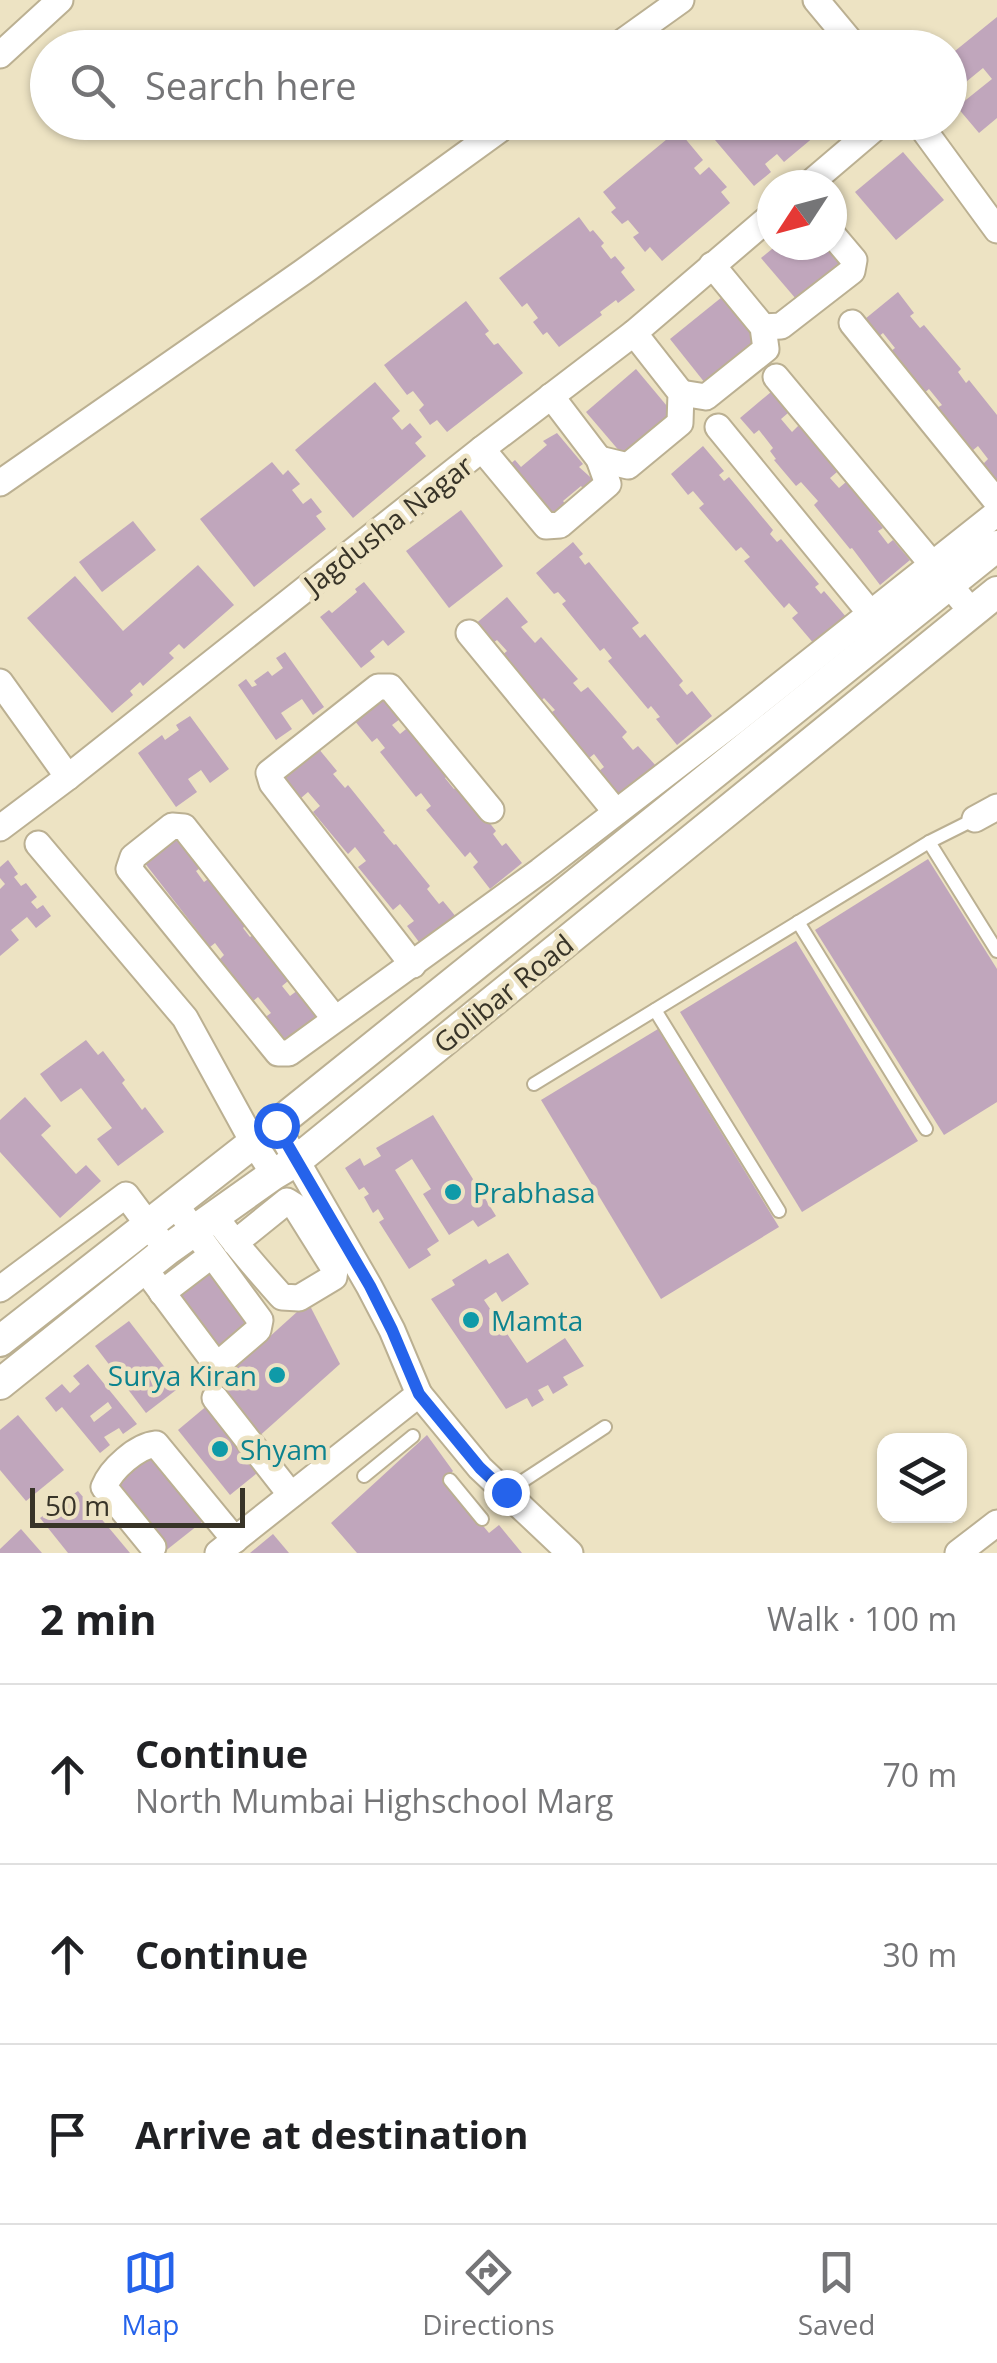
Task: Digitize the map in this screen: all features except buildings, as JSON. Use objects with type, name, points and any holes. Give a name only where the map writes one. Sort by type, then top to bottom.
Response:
[{"type":"street","points":[[1,53],[60,0]]},
{"type":"street","points":[[639,30],[681,0]]},
{"type":"street","points":[[816,0],[841,30]]},
{"type":"street","points":[[0,483],[485,140]]},
{"type":"street","points":[[826,170],[861,140]]},
{"type":"street","points":[[932,140],[997,230]]},
{"type":"street","name":"Jagdusha Nagar","points":[[0,828],[634,333],[757,228]]},
{"type":"street","points":[[763,327],[781,326],[852,271],[854,260],[847,252]]},
{"type":"street","points":[[681,393],[706,397],[766,348],[763,327],[712,265]]},
{"type":"street","points":[[852,323],[997,502]]},
{"type":"street","points":[[600,459],[628,466],[680,423],[681,393],[634,333]]},
{"type":"street","points":[[776,377],[972,612]]},
{"type":"street","points":[[482,449],[546,526],[560,525],[608,484],[600,459],[551,396]]},
{"type":"street","points":[[718,428],[871,614]]},
{"type":"street","points":[[0,1341],[264,1134],[942,574],[997,513]]},
{"type":"street","points":[[335,1019],[184,826],[172,826],[133,857],[129,869],[278,1054],[289,1053],[616,812],[871,614],[997,546]]},
{"type":"street","name":"Golibar Road","points":[[0,1384],[155,1259],[285,1167],[997,592]]},
{"type":"street","points":[[469,633],[616,812]]},
{"type":"street","points":[[0,682],[68,778]]},
{"type":"street","points":[[413,964],[272,782],[269,773],[378,687],[390,687],[491,810]]},
{"type":"street","points":[[38,844],[185,1018],[370,1286],[419,1394],[480,1468],[570,1553]]},
{"type":"street","points":[[0,1288],[126,1195],[148,1224],[162,1294],[212,1359],[223,1360],[258,1330],[260,1320],[224,1249],[204,1223],[174,1203]]},
{"type":"street","points":[[162,1294],[224,1249]]},
{"type":"street","points":[[53,1298],[74,1325]]},
{"type":"street","points":[[153,1547],[104,1487],[108,1478],[144,1445],[156,1444],[226,1546],[419,1394]]},
{"type":"street","points":[[215,1398],[291,1495]]},
{"type":"street","points":[[958,1553],[997,1523]]},
{"type":"lane","points":[[534,1084],[929,842],[986,813]]},
{"type":"lane","points":[[929,842],[997,950]]},
{"type":"lane","points":[[798,922],[926,1129]]},
{"type":"lane","points":[[655,1010],[779,1211]]},
{"type":"lane","points":[[364,1476],[415,1438],[394,1413]]},
{"type":"lane","points":[[506,1492],[605,1428]]},
{"type":"lane","points":[[450,1480],[482,1519]]},
{"type":"place","name":"Prabhasa","points":[[453,1192]]},
{"type":"place","name":"Mamta","points":[[471,1320]]},
{"type":"place","name":"Surya Kiran","points":[[277,1375]]},
{"type":"place","name":"Shyam","points":[[220,1449]]},
{"type":"route","points":[[276,1125],[370,1286],[419,1394],[480,1468],[506,1492]]}]
